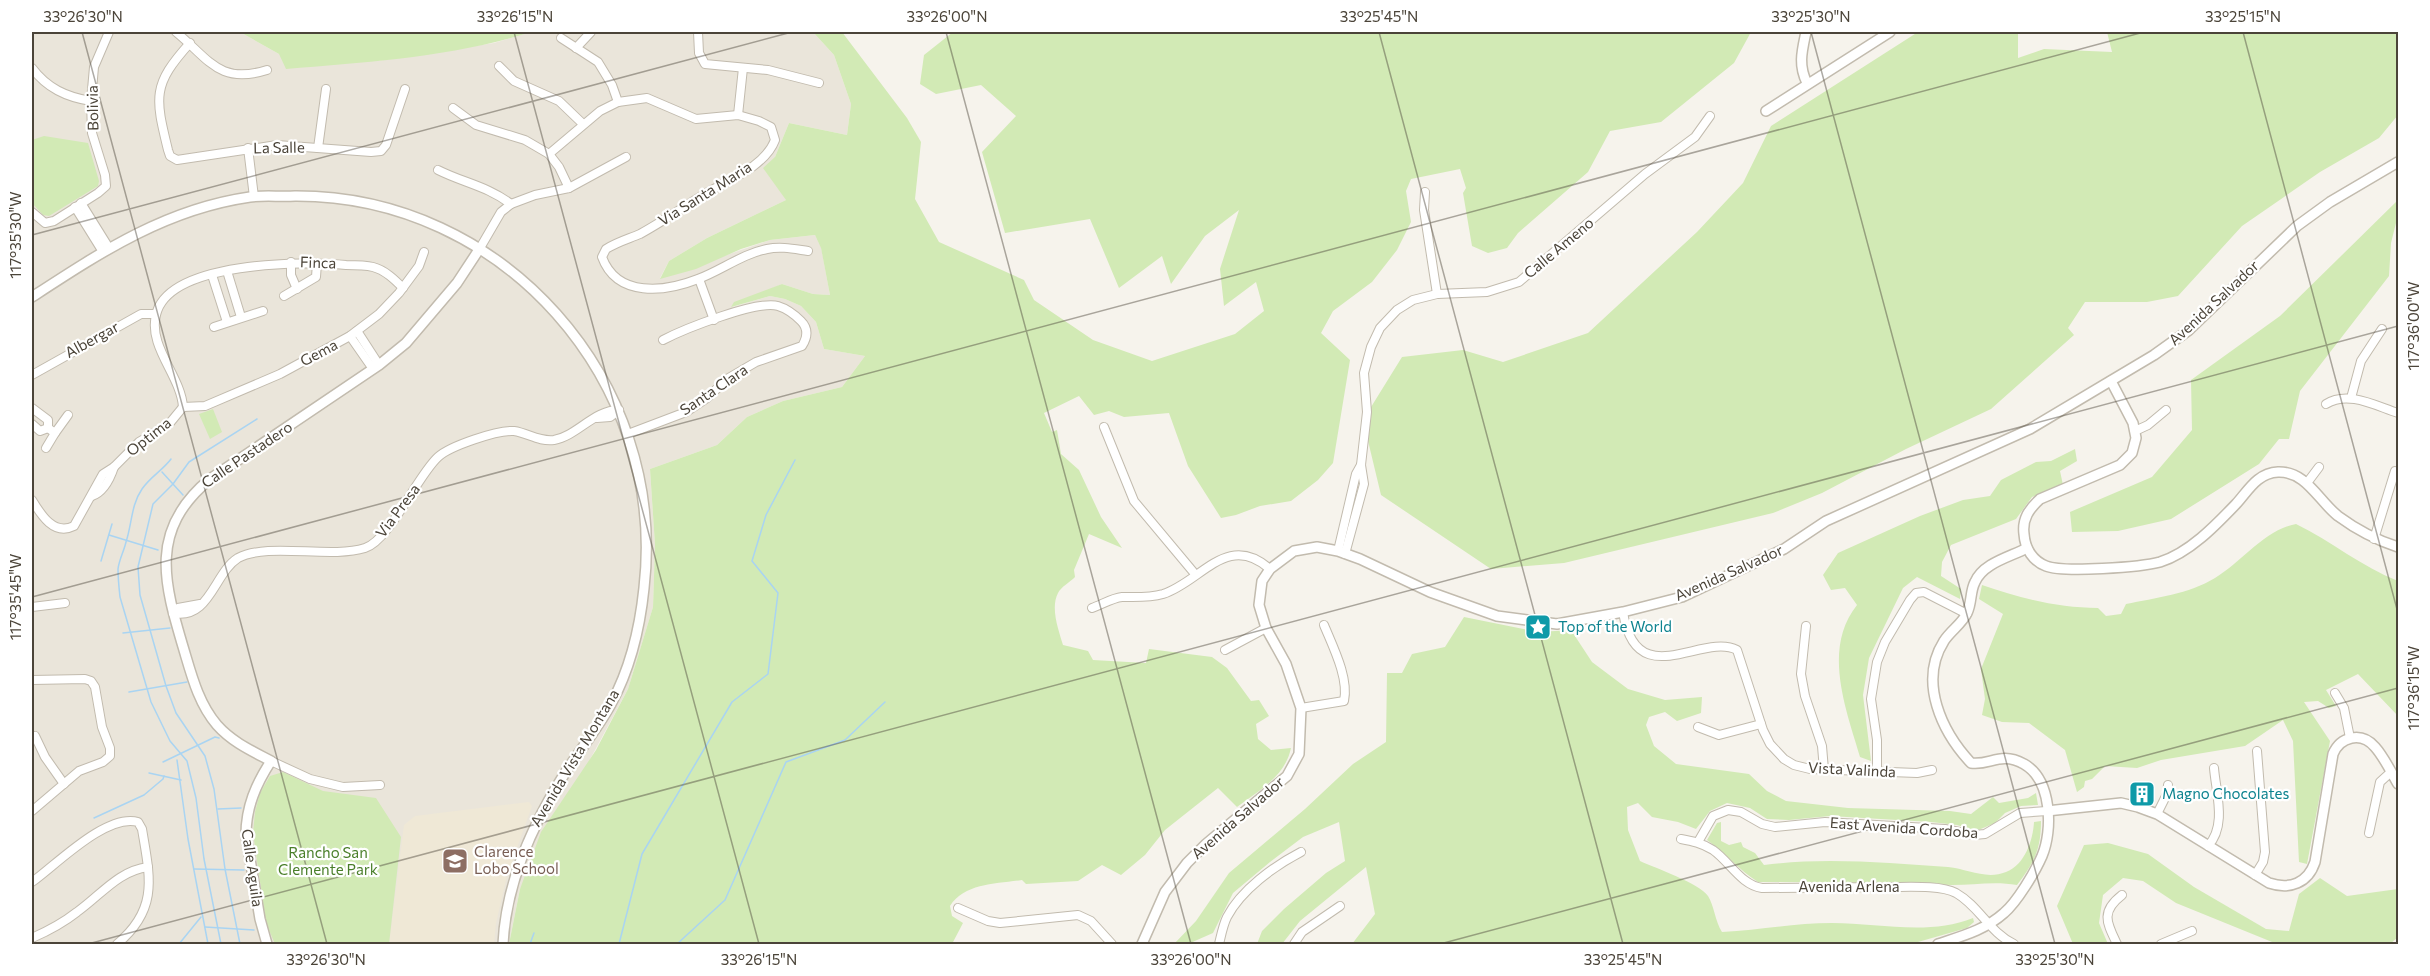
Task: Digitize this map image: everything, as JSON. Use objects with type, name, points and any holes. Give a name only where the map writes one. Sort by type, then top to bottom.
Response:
[{"type":"street","name":"Bolivia","points":[[78,205],[105,186],[105,175],[92,132],[91,101],[94,67],[109,32]]},
{"type":"street","points":[[176,32],[210,63],[231,75],[250,75],[267,70]]},
{"type":"street","points":[[576,48],[591,32]]},
{"type":"street","points":[[698,32],[699,53],[703,63],[709,66],[768,70],[819,83]]},
{"type":"street","points":[[1806,32],[1801,60],[1802,73],[1808,83]]},
{"type":"street","points":[[1766,111],[1890,32]]},
{"type":"street","points":[[561,38],[598,62],[612,85],[618,102]]},
{"type":"street","name":"La Salle","points":[[190,43],[165,74],[159,102],[168,150],[170,156],[177,160],[277,145],[381,151],[386,145],[405,89]]},
{"type":"street","points":[[499,66],[514,81],[559,101],[583,124]]},
{"type":"street","points":[[32,68],[47,85],[70,98],[91,101]]},
{"type":"street","points":[[738,115],[743,68]]},
{"type":"street","points":[[318,148],[326,89]]},
{"type":"street","name":"Via Santa Maria","points":[[549,154],[600,111],[618,102],[646,98],[696,119],[738,115],[759,121],[771,127],[775,140],[773,146],[740,175],[704,194],[673,216],[606,249],[602,257],[606,268],[619,282],[635,288],[651,289],[699,279],[749,254],[766,249],[782,247],[808,251]]},
{"type":"street","points":[[453,108],[476,125],[525,140],[549,154],[569,188]]},
{"type":"street","name":"Calle Ameno","points":[[1341,552],[1364,484],[1361,465],[1367,412],[1364,373],[1371,347],[1380,328],[1397,310],[1413,300],[1437,294],[1487,292],[1519,282],[1645,174],[1695,137],[1710,116]]},
{"type":"street","points":[[248,148],[254,197]]},
{"type":"street","points":[[438,170],[461,182],[495,192],[511,204],[535,195],[569,188],[626,157]]},
{"type":"street","name":"Avenida Salvador","points":[[1142,945],[1165,892],[1187,863],[1206,844],[1287,776],[1299,754],[1301,708],[1286,664],[1266,628],[1259,605],[1262,582],[1270,569],[1294,551],[1317,547],[1341,552],[1430,592],[1497,616],[1557,624],[1623,612],[1682,597],[1784,549],[1826,521],[2030,429],[2174,343],[2297,226],[2331,202],[2398,162]]},
{"type":"street","points":[[1425,192],[1424,210],[1437,294]]},
{"type":"street","name":"Avenida Vista Montana","points":[[32,297],[106,250],[159,222],[217,203],[254,197],[322,196],[369,203],[408,214],[480,248],[518,277],[552,308],[585,348],[619,410],[640,479],[647,532],[644,590],[631,656],[612,702],[567,770],[530,833],[512,889],[503,945]]},
{"type":"street","name":"Calle Pastadero","points":[[380,785],[343,787],[310,779],[230,738],[208,713],[196,692],[167,587],[165,550],[171,529],[195,491],[376,367],[406,343],[456,283],[501,213],[511,204]]},
{"type":"street","points":[[32,212],[45,223],[54,221],[78,205],[106,250]]},
{"type":"street","name":"Gema","points":[[183,407],[206,406],[280,374],[353,334],[379,314],[403,288],[419,266],[424,252]]},
{"type":"street","points":[[291,262],[291,275],[297,289]]},
{"type":"street","name":"Finca","points":[[156,314],[159,306],[171,292],[212,275],[291,262],[373,267],[386,273],[403,288]]},
{"type":"street","points":[[284,296],[316,277],[317,263]]},
{"type":"street","points":[[227,271],[241,317]]},
{"type":"street","points":[[212,275],[227,322]]},
{"type":"street","points":[[699,279],[714,320]]},
{"type":"street","name":"Santa Clara","points":[[628,434],[686,412],[707,398],[728,379],[756,362],[802,346],[807,337],[805,325],[791,311],[777,305],[762,305],[681,331],[663,340]]},
{"type":"street","points":[[214,327],[263,311]]},
{"type":"street","name":"Albergar","points":[[32,375],[141,314],[156,314]]},
{"type":"street","points":[[156,314],[159,343],[177,385],[183,407]]},
{"type":"street","points":[[2351,398],[2361,361],[2382,329]]},
{"type":"street","points":[[353,334],[376,367]]},
{"type":"street","points":[[2110,381],[2133,423],[2134,445],[2126,460],[2033,505],[2024,523],[2024,535],[2027,548],[2040,563],[2054,568],[2144,566],[2161,562],[2177,555],[2197,540],[2261,477],[2273,472],[2288,472],[2298,476],[2330,509],[2374,539],[2398,547]]},
{"type":"street","points":[[2326,404],[2336,397],[2351,398],[2398,413]]},
{"type":"street","name":"Optima","points":[[32,500],[46,520],[65,531],[74,526],[92,496],[93,488],[104,474],[139,442],[169,424],[183,407]]},
{"type":"street","points":[[32,408],[48,420],[52,430]]},
{"type":"street","name":"Via Presa","points":[[173,613],[178,608],[202,604],[214,590],[230,564],[248,555],[267,552],[353,550],[373,544],[396,516],[435,459],[445,451],[511,431],[536,439],[556,440],[608,411],[619,410]]},
{"type":"street","points":[[2135,431],[2148,426],[2166,410]]},
{"type":"street","points":[[46,448],[52,430],[68,415]]},
{"type":"street","points":[[32,424],[40,431],[52,430]]},
{"type":"street","points":[[1104,427],[1134,501],[1195,574]]},
{"type":"street","points":[[2307,483],[2319,467]]},
{"type":"street","points":[[2374,539],[2396,471]]},
{"type":"street","points":[[1938,945],[1981,930],[2006,912],[2042,856],[2046,842],[2047,811],[2041,782],[2024,764],[2008,758],[1998,758],[1979,764],[1971,763],[1938,716],[1934,690],[1935,664],[1943,642],[1967,614],[1974,584],[1982,570],[2027,548]]},
{"type":"street","points":[[1092,608],[1119,597],[1142,598],[1165,593],[1226,556],[1247,557],[1270,569]]},
{"type":"street","points":[[1877,772],[1877,740],[1871,699],[1873,680],[1885,642],[1916,593],[1924,592],[1967,614]]},
{"type":"street","points":[[32,607],[65,603]]},
{"type":"street","name":"Vista Valinda","points":[[1623,612],[1627,630],[1632,639],[1649,653],[1676,656],[1726,646],[1737,650],[1761,724],[1770,744],[1784,759],[1794,765],[1824,770],[1877,772],[1917,773],[1932,770]]},
{"type":"street","points":[[1301,708],[1344,701],[1346,692],[1324,625]]},
{"type":"street","points":[[1806,626],[1801,674],[1804,696],[1822,746],[1824,770]]},
{"type":"street","points":[[1225,650],[1266,628]]},
{"type":"street","points":[[32,680],[85,679],[91,681],[95,687],[102,727],[110,748],[110,756],[103,762],[79,771],[32,811]]},
{"type":"street","points":[[2336,693],[2344,708],[2350,738],[2360,738],[2375,746],[2398,784]]},
{"type":"street","points":[[1698,727],[1719,735],[1761,724]]},
{"type":"street","points":[[35,736],[45,757],[64,784]]},
{"type":"street","name":"East Avenida Cordoba","points":[[1698,842],[1713,816],[1728,810],[1741,812],[1762,824],[1775,827],[1825,822],[1945,829],[1974,835],[1985,834],[2020,813],[2121,803],[2157,814],[2255,874],[2280,887],[2291,886],[2299,883],[2312,870],[2318,850],[2332,754],[2337,745],[2350,738]]},
{"type":"street","points":[[2255,874],[2263,862],[2265,852],[2257,751]]},
{"type":"street","name":"Calle Aguila","points":[[267,945],[258,909],[246,835],[246,821],[248,806],[259,778],[271,761]]},
{"type":"street","points":[[2208,846],[2217,832],[2219,823],[2214,768]]},
{"type":"street","points":[[2368,833],[2380,782],[2391,772]]},
{"type":"street","points":[[2157,814],[2167,794],[2168,785]]},
{"type":"street","points":[[32,882],[79,843],[105,829],[131,820],[138,822],[142,829],[150,888],[146,909],[138,923],[117,945]]},
{"type":"street","name":"Avenida Arlena","points":[[1681,839],[1698,842],[1724,859],[1750,886],[1762,888],[1920,887],[1953,891],[1974,904],[1990,925],[2014,945]]},
{"type":"street","points":[[1219,945],[1227,918],[1241,896],[1288,859],[1301,852]]},
{"type":"street","points":[[32,938],[77,912],[122,874],[148,867]]},
{"type":"street","points":[[2117,945],[2106,913],[2114,901],[2122,895]]},
{"type":"street","points":[[1294,945],[1302,932],[1340,906]]},
{"type":"street","points":[[958,908],[988,921],[1000,923],[1078,915],[1091,921],[1112,945]]},
{"type":"street","points":[[2161,945],[2192,931]]},
{"type":"shaded area","points":[[32,32],[240,32],[279,54],[377,61],[494,43],[531,32],[813,32],[834,55],[851,104],[847,135],[789,123],[775,157],[786,200],[707,238],[669,261],[660,278],[770,240],[815,235],[821,247],[830,295],[813,294],[782,284],[732,307],[770,296],[785,299],[801,306],[816,322],[824,349],[865,356],[842,387],[783,401],[747,417],[717,445],[650,469],[655,545],[653,607],[628,689],[520,889],[509,944],[32,944]]},
{"type":"shaded area","name":"Clarence Lobo School","points":[[529,802],[532,806],[507,876],[496,923],[494,944],[389,944],[404,825],[415,816]]},
{"type":"green space","points":[[240,32],[531,32],[441,53],[286,69],[279,54]]},
{"type":"green space","points":[[813,32],[842,32],[907,118],[921,142],[915,199],[939,242],[1024,280],[1034,300],[1093,340],[1152,361],[1235,334],[1264,311],[1256,282],[1224,306],[1220,269],[1239,210],[1205,236],[1171,284],[1162,256],[1119,288],[1090,219],[1005,233],[982,152],[1016,116],[981,85],[936,94],[920,84],[924,55],[953,32],[1751,32],[1734,63],[1661,122],[1610,131],[1588,172],[1518,233],[1507,248],[1488,253],[1472,246],[1463,193],[1466,188],[1460,169],[1411,179],[1406,191],[1411,222],[1397,250],[1372,282],[1333,311],[1321,333],[1350,360],[1333,463],[1318,480],[1291,501],[1260,506],[1221,518],[1188,466],[1169,413],[1124,417],[1109,411],[1094,415],[1079,396],[1044,413],[1052,432],[1057,430],[1061,454],[1079,470],[1101,517],[1122,548],[1089,534],[1074,570],[1075,577],[1061,589],[1056,599],[1056,619],[1063,645],[1088,651],[1093,660],[1146,663],[1149,649],[1212,657],[1227,668],[1251,701],[1259,700],[1269,716],[1256,724],[1258,739],[1271,750],[1291,748],[1288,758],[1277,775],[1254,795],[1237,807],[1218,788],[1165,830],[1145,855],[1121,875],[1102,865],[1078,881],[1026,884],[1022,880],[982,886],[964,893],[950,906],[952,916],[963,923],[952,944],[509,944],[520,889],[541,832],[596,750],[628,689],[653,607],[655,545],[650,469],[717,445],[747,417],[783,401],[842,387],[865,356],[824,349],[816,322],[801,306],[785,299],[770,296],[731,307],[734,302],[782,284],[813,294],[830,295],[821,248],[815,235],[770,240],[741,249],[696,269],[660,279],[669,261],[707,238],[786,200],[763,168],[775,157],[789,123],[847,135],[851,104],[834,55]]},
{"type":"green space","points":[[1918,32],[2018,32],[2018,58],[2044,49],[2112,52],[2107,32],[2212,32],[2215,34],[2398,32],[2398,115],[2379,138],[2320,172],[2242,226],[2178,296],[2147,302],[2085,302],[2068,328],[2074,335],[1991,409],[1906,449],[1822,493],[1773,513],[1564,563],[1491,569],[1381,495],[1363,420],[1402,357],[1463,350],[1503,362],[1588,333],[1697,232],[1743,183],[1771,126]]},
{"type":"green space","points":[[44,136],[88,143],[99,181],[98,186],[49,216],[43,215],[32,203],[32,140]]},
{"type":"green space","points":[[2398,200],[2398,215],[2391,243],[2389,276],[2300,391],[2289,439],[2279,439],[2259,464],[2171,519],[2118,531],[2072,532],[2070,512],[2152,477],[2192,430],[2191,380],[2280,316]]},
{"type":"green space","points":[[213,409],[222,432],[210,439],[199,414]]},
{"type":"green space","points":[[2075,449],[2077,461],[2060,471],[2063,485],[2032,497],[2016,519],[1951,545],[1942,562],[1941,576],[1961,589],[1960,599],[1917,577],[1903,588],[1869,658],[1863,695],[1871,761],[1860,757],[1844,699],[1839,660],[1841,641],[1847,622],[1857,605],[1845,588],[1831,590],[1823,575],[1838,553],[1920,516],[1963,500],[1990,496],[2001,480],[2036,462],[2051,461]]},
{"type":"green space","points":[[2296,524],[2372,569],[2398,581],[2398,716],[2358,674],[2326,690],[2336,706],[2329,708],[2318,701],[2304,702],[2330,741],[2307,864],[2299,862],[2293,741],[2283,720],[2245,746],[2161,760],[2137,768],[2105,766],[2092,779],[2085,781],[2084,787],[2077,792],[2065,750],[2029,723],[2002,722],[1982,715],[1985,699],[1981,669],[2003,614],[1979,599],[1982,585],[2039,601],[2098,608],[2106,616],[2121,614],[2126,604],[2172,595],[2215,578],[2263,540],[2284,527]]},
{"type":"green space","points":[[1464,617],[1539,632],[1571,630],[1592,662],[1628,689],[1665,700],[1702,697],[1701,713],[1677,721],[1665,712],[1649,717],[1646,725],[1654,746],[1676,764],[1749,774],[1767,791],[1786,801],[1848,808],[1950,811],[1971,814],[1993,797],[1999,803],[2028,798],[2036,793],[2038,805],[2021,806],[2005,813],[1995,823],[1976,831],[1957,825],[1931,822],[1830,816],[1789,820],[1767,819],[1750,808],[1727,803],[1710,811],[1696,829],[1678,822],[1652,817],[1638,803],[1627,807],[1628,830],[1640,861],[1703,891],[1710,900],[1722,932],[1818,923],[1903,927],[1939,926],[1973,918],[1974,922],[1967,928],[1911,944],[1352,944],[1375,914],[1366,867],[1300,921],[1282,944],[1257,944],[1262,931],[1284,909],[1326,873],[1345,861],[1339,822],[1303,837],[1233,893],[1213,933],[1188,944],[1174,944],[1196,921],[1229,873],[1305,809],[1353,764],[1386,742],[1387,673],[1402,673],[1412,654],[1445,647]]},
{"type":"green space","name":"Rancho San Clemente Park","points":[[283,772],[323,791],[376,798],[401,837],[389,944],[275,944],[266,923],[253,833],[260,793],[270,776]]},
{"type":"green space","points":[[2041,821],[2040,840],[2035,856],[2017,885],[2001,883],[1952,885],[1758,882],[1707,840],[1717,823],[1721,822],[1721,841],[1729,845],[1741,842],[1743,847],[1755,853],[1764,865],[1810,861],[1879,862],[1948,867],[1991,875],[2006,872],[2018,864],[2030,844],[2034,822]]},
{"type":"green space","points":[[2108,843],[2148,854],[2194,887],[2266,929],[2289,931],[2299,894],[2320,878],[2347,896],[2398,889],[2398,937],[2390,944],[2277,944],[2176,903],[2143,881],[2123,878],[2103,895],[2099,923],[2108,944],[2073,944],[2057,906],[2084,845]]},
{"type":"waterway","points":[[240,944],[225,869],[214,789],[205,756],[176,713],[166,686],[140,595],[138,567],[153,504],[173,484],[189,462],[257,419]]},
{"type":"waterway","points":[[171,459],[138,495],[119,566],[119,590],[151,702],[170,741],[187,761],[196,798],[204,859],[221,944]]},
{"type":"waterway","points":[[619,944],[642,854],[732,702],[768,674],[778,593],[752,561],[766,515],[795,460]]},
{"type":"waterway","points":[[162,472],[183,495]]},
{"type":"waterway","points":[[101,561],[112,524]]},
{"type":"waterway","points":[[109,535],[158,550]]},
{"type":"waterway","points":[[123,633],[170,628]]},
{"type":"waterway","points":[[129,692],[187,682]]},
{"type":"waterway","points":[[677,944],[725,900],[786,762],[845,740],[885,702]]},
{"type":"waterway","points":[[163,762],[215,737],[219,738]]},
{"type":"waterway","points":[[177,760],[188,839],[208,944]]},
{"type":"waterway","points":[[149,773],[181,780]]},
{"type":"waterway","points":[[94,818],[144,795],[164,776]]},
{"type":"waterway","points":[[218,809],[241,808]]},
{"type":"waterway","points":[[194,869],[244,870]]},
{"type":"waterway","points":[[179,944],[201,917]]},
{"type":"waterway","points":[[205,927],[254,930]]},
{"type":"waterway","points":[[530,944],[534,933]]},
{"type":"place","name":"Top of the World","points":[[1538,627]]},
{"type":"place","name":"Magno Chocolates","points":[[2142,794]]},
{"type":"place","name":"Clarence Lobo School","points":[[455,861]]}]
